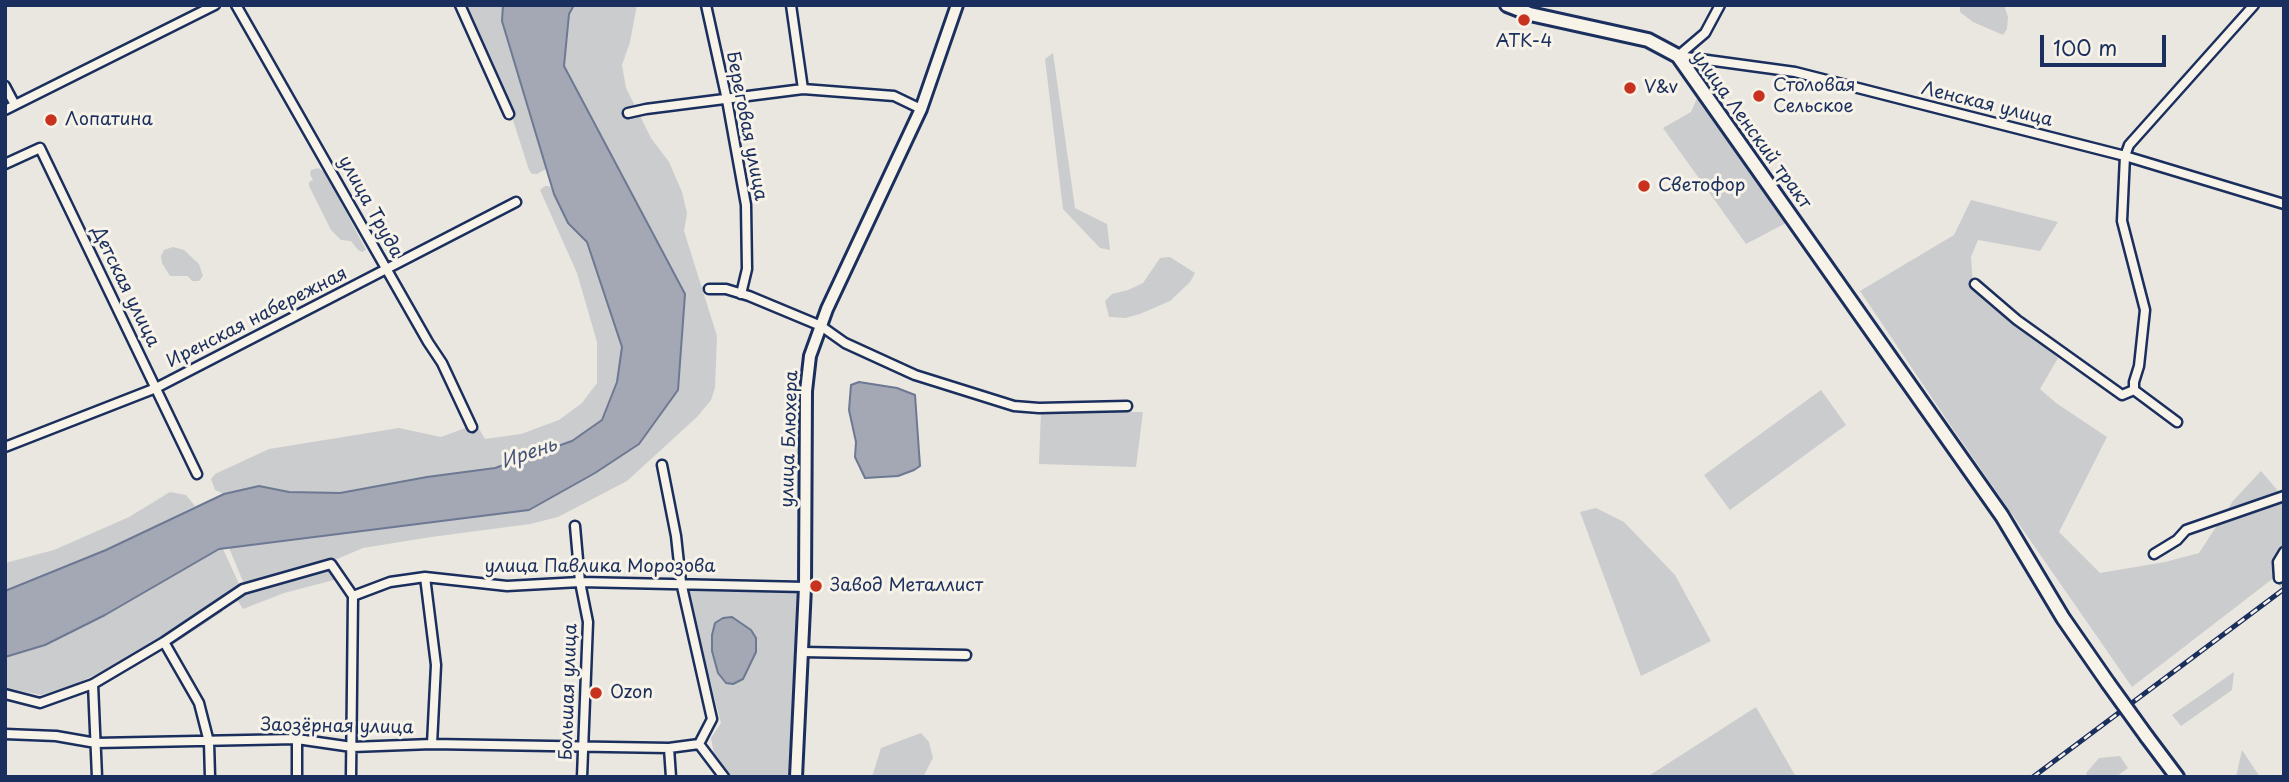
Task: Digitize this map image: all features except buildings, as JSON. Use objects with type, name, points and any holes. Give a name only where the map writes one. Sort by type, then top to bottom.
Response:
[{"type":"main road","name":"улица Ленский тракт","points":[[1507,5],[1530,14],[1648,40],[1678,57],[2003,516],[2063,618],[2177,777]]},
{"type":"street","points":[[5,110],[215,5]]},
{"type":"street","name":"улица Труда","points":[[236,5],[442,363],[472,427]]},
{"type":"street","points":[[460,5],[509,114]]},
{"type":"street","name":"Береговая улица","points":[[706,5],[746,205],[747,269],[741,294]]},
{"type":"street","points":[[791,5],[803,89]]},
{"type":"street","name":"улица Блюхера","points":[[796,777],[805,587],[806,391],[810,356],[921,109],[957,5]]},
{"type":"street","points":[[1678,57],[1705,33],[1720,5]]},
{"type":"street","points":[[2134,390],[2145,310],[2122,221],[2125,156],[2129,145],[2254,5]]},
{"type":"street","name":"Ленская улица","points":[[1678,57],[1795,72],[2125,156],[2284,204]]},
{"type":"street","points":[[5,86],[15,105]]},
{"type":"street","points":[[628,113],[803,89],[894,96],[921,109]]},
{"type":"street","name":"Детская улица","points":[[5,164],[40,148],[197,474]]},
{"type":"street","name":"Иренская набережная","points":[[5,447],[156,388],[516,202]]},
{"type":"street","points":[[1975,284],[2017,320],[2122,395],[2134,390]]},
{"type":"street","points":[[709,289],[726,289],[741,294],[821,327],[845,343],[915,374],[1014,406],[1127,406]]},
{"type":"street","points":[[2134,390],[2177,422]]},
{"type":"street","points":[[662,465],[676,536],[681,582],[712,719],[699,744],[724,777]]},
{"type":"street","points":[[2154,554],[2177,540],[2186,530],[2284,496]]},
{"type":"street","name":"Большая улица","points":[[575,526],[580,582],[588,622],[582,777]]},
{"type":"street","points":[[2279,578],[2278,562],[2284,552]]},
{"type":"street","points":[[5,694],[40,703],[93,684],[164,642],[243,589],[331,565],[353,596],[351,777]]},
{"type":"street","points":[[425,577],[436,665],[432,744]]},
{"type":"street","name":"улица Павлика Морозова","points":[[353,596],[390,582],[425,577],[507,586],[580,582],[681,582],[805,587]]},
{"type":"street","points":[[164,642],[199,703],[209,742],[210,777]]},
{"type":"street","points":[[802,652],[966,655]]},
{"type":"street","points":[[93,684],[96,777]]},
{"type":"street","name":"Заозёрная улица","points":[[5,734],[55,736],[96,743],[297,739],[352,747],[432,744],[668,748],[699,744]]},
{"type":"street","points":[[297,739],[297,777]]},
{"type":"street","points":[[668,748],[671,777]]},
{"type":"shaded area","points":[[464,5],[503,5],[502,21],[546,169],[537,174],[532,174],[529,170],[511,114]]},
{"type":"shaded area","points":[[503,5],[574,5],[569,14],[564,66],[685,294],[678,390],[639,444],[595,473],[529,510],[219,549],[105,615],[45,645],[5,657],[5,591],[106,550],[224,494],[259,486],[289,492],[340,493],[495,468],[572,441],[602,420],[617,382],[622,347],[587,242],[568,223],[554,194],[502,21]]},
{"type":"shaded area","points":[[574,5],[637,5],[630,42],[622,65],[626,88],[651,138],[669,162],[682,192],[687,213],[684,231],[717,336],[715,388],[711,400],[697,417],[627,481],[558,517],[530,524],[363,548],[337,559],[245,586],[229,548],[374,528],[595,473],[639,444],[678,390],[685,294],[564,66],[569,14]]},
{"type":"shaded area","points":[[1960,5],[2004,5],[2008,17],[2007,29],[2003,35],[1973,22],[1960,12]]},
{"type":"shaded area","points":[[1053,53],[1075,208],[1107,224],[1110,250],[1100,248],[1063,209],[1045,59]]},
{"type":"shaded area","points":[[1698,96],[1788,222],[1746,244],[1663,128],[1691,112]]},
{"type":"shaded area","points":[[318,168],[333,187],[366,250],[358,250],[351,241],[341,240],[331,230],[309,186],[309,182],[313,180],[311,170]]},
{"type":"shaded area","points":[[545,186],[553,190],[568,222],[587,242],[622,347],[617,382],[602,420],[572,441],[495,468],[340,493],[289,492],[259,486],[224,494],[215,490],[211,479],[215,474],[269,449],[399,428],[441,437],[468,427],[472,430],[478,427],[485,439],[521,434],[559,420],[582,403],[597,383],[597,342],[577,273],[540,190]]},
{"type":"shaded area","points":[[1971,200],[2058,222],[2040,251],[1978,240],[1971,257],[1973,287],[2058,358],[2040,389],[2107,437],[2059,532],[2100,573],[2199,553],[2233,501],[2261,471],[2284,498],[2284,570],[2132,687],[1860,291],[1954,235]]},
{"type":"shaded area","points":[[173,247],[184,250],[199,264],[203,276],[199,281],[192,281],[188,276],[170,276],[161,256],[164,250]]},
{"type":"shaded area","points":[[1170,257],[1195,273],[1190,282],[1170,301],[1140,314],[1125,318],[1109,317],[1105,301],[1112,294],[1143,283],[1160,258]]},
{"type":"shaded area","points":[[859,382],[897,388],[915,395],[920,466],[898,476],[865,478],[855,457],[856,442],[849,410],[851,385]]},
{"type":"shaded area","points":[[1821,390],[1846,425],[1730,510],[1704,475]]},
{"type":"shaded area","points":[[1041,411],[1143,412],[1136,467],[1039,464]]},
{"type":"shaded area","points":[[170,492],[186,495],[195,506],[106,550],[5,591],[5,563],[54,550],[129,517]]},
{"type":"shaded area","points":[[1596,508],[1624,522],[1675,575],[1711,641],[1641,676],[1580,512]]},
{"type":"shaded area","points":[[223,549],[240,586],[172,633],[108,669],[71,686],[41,695],[5,688],[5,657],[45,645]]},
{"type":"shaded area","points":[[326,567],[338,579],[284,593],[243,609],[238,601],[225,607],[222,612],[172,645],[168,642],[245,590]]},
{"type":"shaded area","points":[[698,586],[796,591],[799,598],[799,648],[790,777],[729,777],[714,754],[711,738],[721,723],[687,595],[689,588]]},
{"type":"shaded area","points":[[732,617],[751,630],[756,638],[756,652],[743,679],[733,684],[726,683],[718,673],[712,651],[715,623]]},
{"type":"shaded area","points":[[2234,672],[2232,690],[2181,726],[2172,715]]},
{"type":"shaded area","points":[[1756,707],[1796,777],[1647,777]]},
{"type":"shaded area","points":[[921,733],[929,742],[933,758],[923,777],[872,777],[881,748]]},
{"type":"shaded area","points":[[2242,750],[2260,777],[2236,777]]},
{"type":"shaded area","points":[[2120,756],[2128,768],[2116,777],[2088,777],[2086,773],[2099,758]]},
{"type":"tunnel","points":[[2279,578],[2284,585]]},
{"type":"railway","points":[[2033,777],[2284,589]]},
{"type":"place","name":"АТК-4","points":[[1524,20]]},
{"type":"place","name":"V&v","points":[[1630,88]]},
{"type":"place","name":"Столовая Сельское","points":[[1759,96]]},
{"type":"place","name":"Лопатина","points":[[51,120]]},
{"type":"place","name":"Светофор","points":[[1644,186]]},
{"type":"place","name":"Завод Металлист","points":[[816,586]]},
{"type":"place","name":"Ozon","points":[[596,693]]},
{"type":"water label","name":"Ирень","points":[[529,454]]}]
